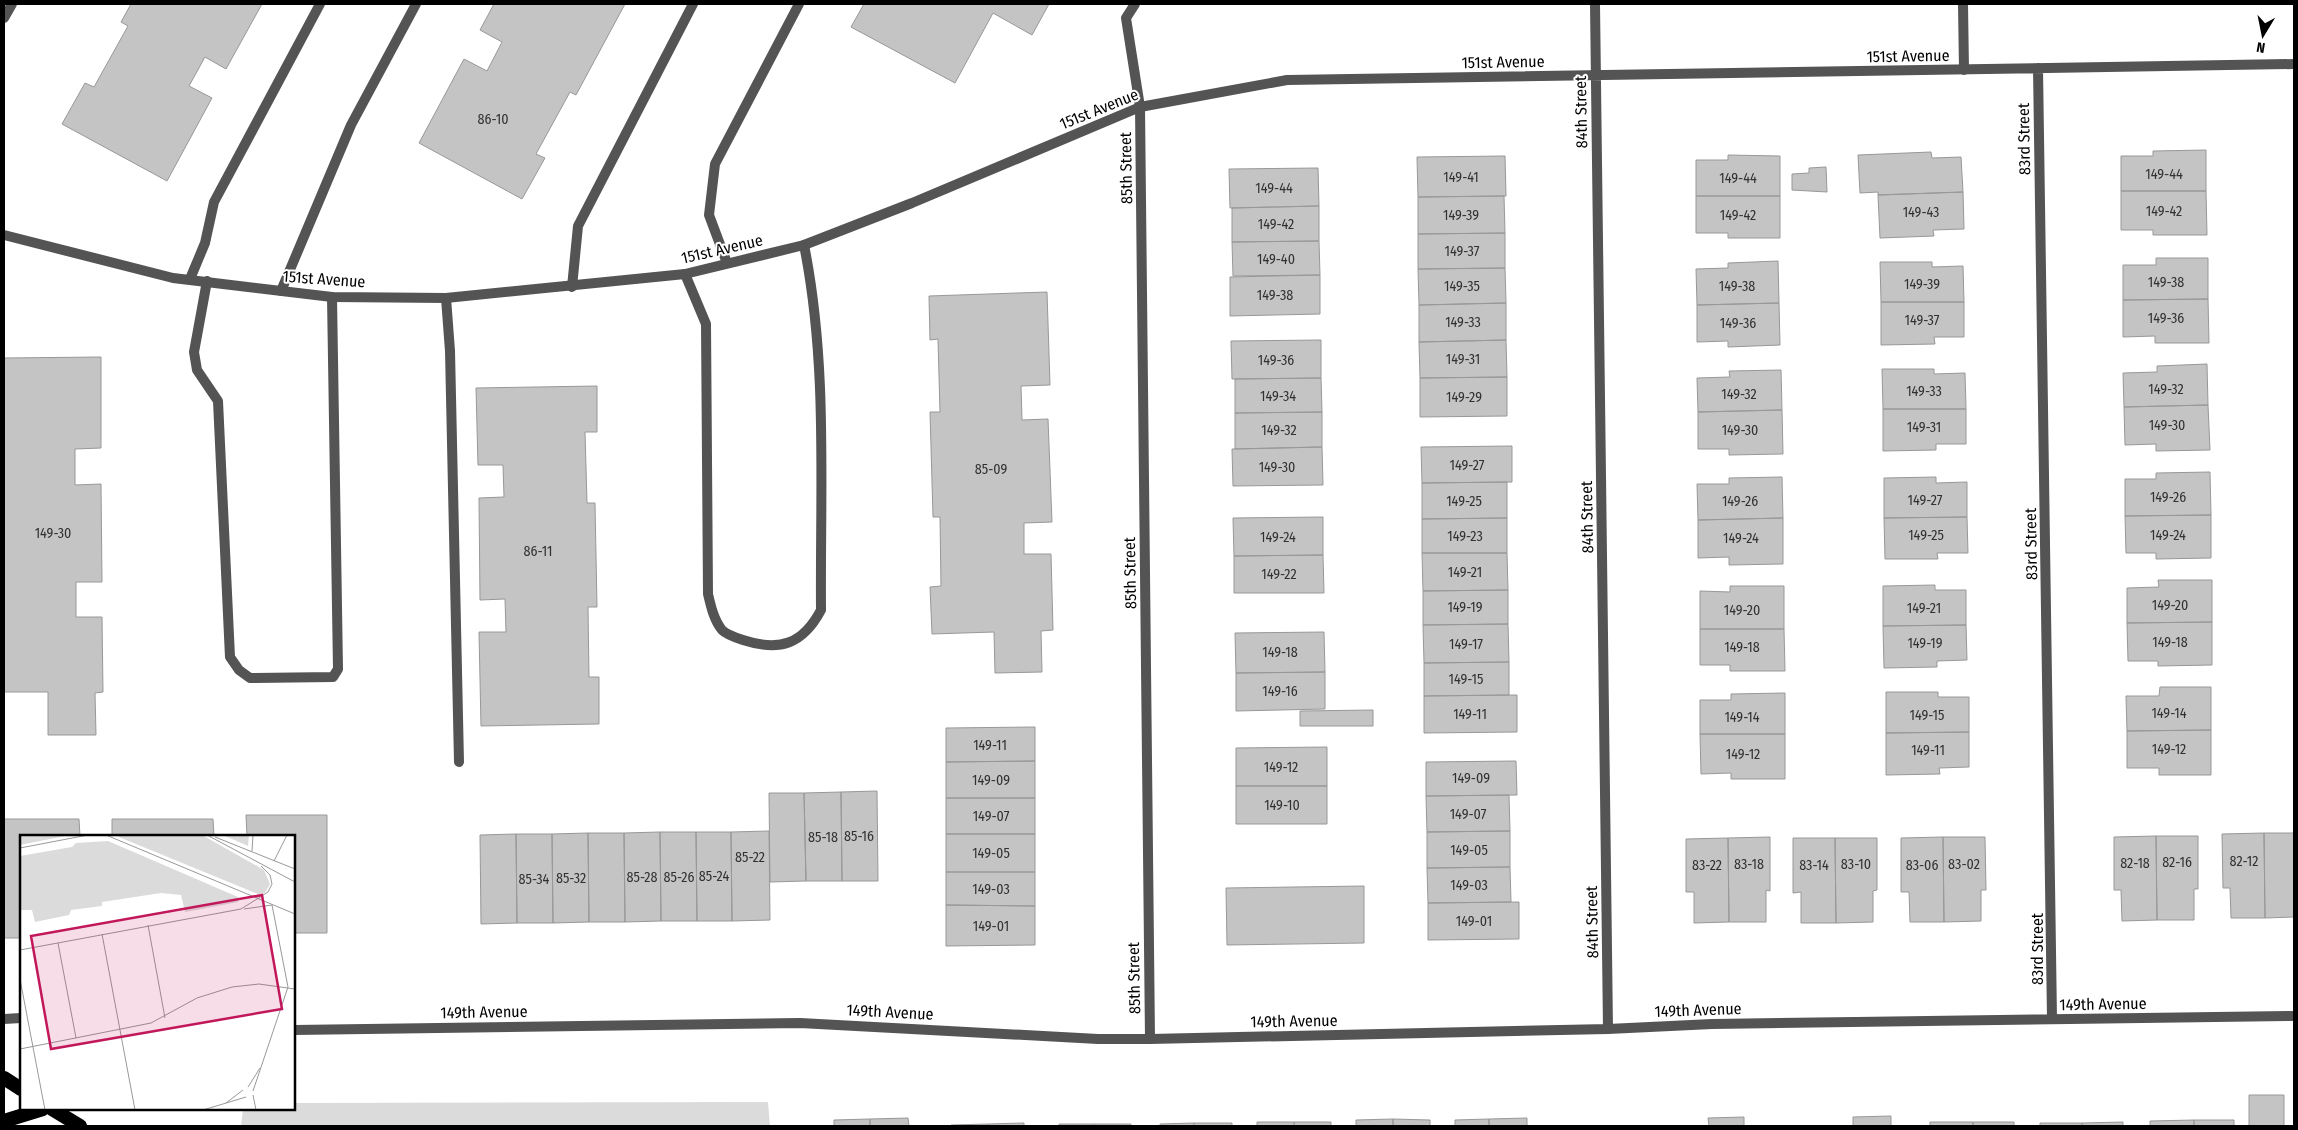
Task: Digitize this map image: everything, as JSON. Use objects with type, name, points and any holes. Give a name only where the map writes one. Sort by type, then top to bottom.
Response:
[{"type":"highway","points":[[4,1078],[20,1088]]},
{"type":"highway","points":[[4,1121],[40,1110]]},
{"type":"highway","points":[[54,1110],[80,1126]]},
{"type":"street","points":[[4,18],[12,4]]},
{"type":"street","points":[[190,280],[205,243],[214,202],[320,4]]},
{"type":"street","points":[[281,291],[351,125],[416,4]]},
{"type":"street","points":[[572,287],[578,226],[693,4]]},
{"type":"street","points":[[727,263],[709,215],[715,164],[799,4]]},
{"type":"street","name":"85th Street","points":[[1135,4],[1126,18],[1140,107],[1150,1039]]},
{"type":"street","name":"84th Street","points":[[1595,4],[1608,1029]]},
{"type":"street","points":[[1963,4],[1964,70]]},
{"type":"street","name":"151st Avenue","points":[[4,235],[70,254],[174,278],[332,297],[446,298],[572,287],[685,274],[804,245],[921,199],[1140,107],[1288,80],[2294,64]]},
{"type":"street","name":"83rd Street","points":[[2038,68],[2052,1019]]},
{"type":"street","points":[[685,274],[706,324],[708,594],[714,617],[723,632],[760,646],[780,645],[804,636],[821,610],[819,344],[814,294],[804,245]]},
{"type":"street","points":[[207,281],[194,352],[197,370],[218,401],[230,657],[239,670],[250,678],[333,677],[338,669],[332,297]]},
{"type":"street","points":[[446,298],[450,352],[458,762]]},
{"type":"street","name":"149th Avenue","points":[[295,1030],[800,1023],[1088,1038],[1150,1039],[1608,1029],[1712,1024],[2294,1016]]},
{"type":"street","points":[[4,1019],[20,1018]]},
{"type":"shaded area","points":[[768,1102],[770,1126],[241,1126],[243,1110],[295,1110],[295,1103]]},
{"type":"building","points":[[131,4],[262,4],[226,69],[205,57],[189,86],[212,98],[167,181],[62,124],[85,83],[94,87],[128,26],[121,22]]},
{"type":"building","points":[[494,4],[625,4],[576,95],[570,92],[536,154],[545,158],[522,199],[419,143],[464,59],[487,71],[502,42],[480,30]]},
{"type":"building","points":[[864,4],[1049,4],[1032,35],[993,13],[955,83],[851,27]]},
{"type":"building","points":[[2206,150],[2206,191],[2121,191],[2121,156],[2153,156],[2153,151]]},
{"type":"building","points":[[1931,152],[1932,158],[1961,157],[1963,192],[1878,195],[1878,192],[1860,193],[1858,155]]},
{"type":"building","points":[[1728,155],[1780,156],[1780,196],[1696,196],[1696,160],[1728,160]]},
{"type":"building","points":[[1505,156],[1506,196],[1418,197],[1417,157]]},
{"type":"building","points":[[1826,167],[1827,192],[1792,190],[1792,174],[1809,173],[1809,168]]},
{"type":"building","points":[[1318,168],[1319,206],[1230,208],[1229,169]]},
{"type":"building","points":[[2121,191],[2206,191],[2207,235],[2153,235],[2153,230],[2121,230]]},
{"type":"building","points":[[1963,192],[1964,229],[1933,230],[1934,236],[1880,238],[1878,195]]},
{"type":"building","points":[[1504,196],[1505,233],[1418,234],[1418,197]]},
{"type":"building","points":[[1696,196],[1780,196],[1780,238],[1728,238],[1728,233],[1696,233]]},
{"type":"building","points":[[1319,206],[1319,241],[1232,242],[1232,208]]},
{"type":"building","points":[[1505,233],[1505,268],[1418,269],[1418,234]]},
{"type":"building","points":[[1319,241],[1320,275],[1233,276],[1232,242]]},
{"type":"building","points":[[2156,258],[2208,258],[2208,299],[2123,300],[2123,265],[2156,265]]},
{"type":"building","points":[[1778,261],[1779,303],[1697,305],[1696,269],[1728,268],[1728,263]]},
{"type":"building","points":[[1880,262],[1932,262],[1932,267],[1963,266],[1964,302],[1881,302]]},
{"type":"building","points":[[1505,268],[1506,303],[1419,305],[1418,269]]},
{"type":"building","points":[[1320,275],[1320,314],[1230,316],[1230,277]]},
{"type":"building","points":[[1047,292],[1050,385],[1021,386],[1022,420],[1048,419],[1052,522],[1024,523],[1024,554],[1051,554],[1053,630],[1041,631],[1042,672],[995,673],[994,632],[932,634],[930,587],[941,586],[940,517],[933,517],[930,412],[940,412],[938,339],[930,340],[929,296]]},
{"type":"building","points":[[2208,299],[2209,343],[2155,343],[2155,336],[2123,337],[2123,300]]},
{"type":"building","points":[[1881,302],[1964,302],[1964,337],[1934,337],[1935,344],[1881,345]]},
{"type":"building","points":[[1506,303],[1506,340],[1419,342],[1419,305]]},
{"type":"building","points":[[1779,303],[1780,345],[1728,347],[1728,341],[1697,342],[1697,305]]},
{"type":"building","points":[[1321,340],[1321,378],[1232,379],[1231,341]]},
{"type":"building","points":[[1506,340],[1507,377],[1420,378],[1419,342]]},
{"type":"building","points":[[101,357],[101,448],[75,449],[75,485],[101,484],[102,582],[76,582],[76,617],[102,617],[103,692],[95,693],[96,735],[48,735],[48,692],[4,692],[4,358]]},
{"type":"building","points":[[2207,364],[2208,405],[2124,407],[2123,373],[2157,372],[2157,366]]},
{"type":"building","points":[[1882,369],[1934,369],[1934,374],[1965,373],[1966,409],[1883,409]]},
{"type":"building","points":[[1781,370],[1782,410],[1698,412],[1697,378],[1730,377],[1729,371]]},
{"type":"building","points":[[1507,377],[1507,416],[1420,417],[1420,378]]},
{"type":"building","points":[[1321,378],[1322,412],[1235,413],[1235,379]]},
{"type":"building","points":[[597,386],[597,432],[585,432],[587,503],[595,503],[597,607],[588,607],[589,677],[599,677],[599,724],[481,726],[479,632],[506,632],[505,599],[480,600],[479,498],[504,497],[503,465],[478,465],[476,388]]},
{"type":"building","points":[[2208,405],[2210,450],[2156,451],[2156,444],[2125,445],[2124,407]]},
{"type":"building","points":[[1883,409],[1966,409],[1966,444],[1936,444],[1936,450],[1883,451]]},
{"type":"building","points":[[1782,410],[1783,454],[1729,455],[1729,449],[1698,449],[1698,412]]},
{"type":"building","points":[[1322,412],[1322,447],[1235,449],[1235,413]]},
{"type":"building","points":[[1512,446],[1512,482],[1422,483],[1421,447]]},
{"type":"building","points":[[1322,447],[1323,485],[1233,486],[1232,449]]},
{"type":"building","points":[[2210,472],[2211,515],[2125,516],[2125,479],[2156,479],[2156,473]]},
{"type":"building","points":[[1782,477],[1783,518],[1698,520],[1697,484],[1729,484],[1729,478]]},
{"type":"building","points":[[1936,477],[1936,483],[1967,482],[1967,517],[1884,518],[1884,478]]},
{"type":"building","points":[[1507,482],[1507,518],[1422,519],[1422,483]]},
{"type":"building","points":[[2211,515],[2211,558],[2156,559],[2156,553],[2126,553],[2125,516]]},
{"type":"building","points":[[1323,517],[1323,555],[1234,556],[1233,518]]},
{"type":"building","points":[[1967,517],[1968,553],[1937,553],[1938,559],[1885,559],[1884,518]]},
{"type":"building","points":[[1507,518],[1507,553],[1422,553],[1422,519]]},
{"type":"building","points":[[1783,518],[1783,564],[1729,565],[1729,557],[1698,558],[1698,520]]},
{"type":"building","points":[[1422,553],[1507,553],[1508,590],[1423,591]]},
{"type":"building","points":[[1323,555],[1324,593],[1234,593],[1234,556]]},
{"type":"building","points":[[2158,580],[2212,580],[2212,622],[2127,623],[2127,588],[2159,587]]},
{"type":"building","points":[[1935,585],[1935,590],[1966,590],[1966,625],[1883,626],[1883,586]]},
{"type":"building","points":[[1730,586],[1784,586],[1784,629],[1700,629],[1700,591],[1730,592]]},
{"type":"building","points":[[1508,590],[1508,624],[1423,625],[1423,591]]},
{"type":"building","points":[[2212,622],[2212,665],[2158,666],[2158,661],[2128,661],[2127,623]]},
{"type":"building","points":[[1508,624],[1509,662],[1424,663],[1423,625]]},
{"type":"building","points":[[1966,625],[1967,660],[1937,661],[1937,667],[1884,668],[1883,626]]},
{"type":"building","points":[[1700,629],[1784,629],[1785,671],[1730,671],[1730,665],[1700,665]]},
{"type":"building","points":[[1324,632],[1325,672],[1236,673],[1235,633]]},
{"type":"building","points":[[1509,662],[1509,695],[1424,696],[1424,663]]},
{"type":"building","points":[[1325,672],[1325,709],[1236,711],[1236,673]]},
{"type":"building","points":[[2160,687],[2211,687],[2211,730],[2127,731],[2126,696],[2159,696]]},
{"type":"building","points":[[1886,692],[1938,692],[1938,697],[1969,697],[1969,732],[1886,733]]},
{"type":"building","points":[[1785,693],[1785,734],[1700,734],[1700,700],[1731,700],[1731,694]]},
{"type":"building","points":[[1517,695],[1517,732],[1424,733],[1424,696]]},
{"type":"building","points":[[1373,710],[1373,726],[1300,726],[1300,711]]},
{"type":"building","points":[[1035,727],[1035,761],[946,762],[946,728]]},
{"type":"building","points":[[2211,730],[2211,775],[2159,775],[2159,768],[2127,768],[2127,731]]},
{"type":"building","points":[[1969,732],[1969,767],[1939,768],[1940,774],[1886,775],[1886,733]]},
{"type":"building","points":[[1700,734],[1785,734],[1785,779],[1731,779],[1731,773],[1701,774]]},
{"type":"building","points":[[1327,747],[1327,786],[1236,786],[1236,748]]},
{"type":"building","points":[[1035,761],[1035,798],[946,798],[946,762]]},
{"type":"building","points":[[1516,761],[1517,795],[1426,796],[1426,762]]},
{"type":"building","points":[[1236,786],[1327,786],[1327,824],[1236,824]]},
{"type":"building","points":[[877,791],[878,881],[842,881],[841,792]]},
{"type":"building","points":[[841,792],[842,881],[806,881],[804,793]]},
{"type":"building","points":[[769,793],[804,793],[806,881],[770,882]]},
{"type":"building","points":[[1509,795],[1510,831],[1427,832],[1426,796]]},
{"type":"building","points":[[946,798],[1035,798],[1035,834],[946,834]]},
{"type":"building","points":[[246,815],[327,815],[327,933],[295,933],[295,835],[247,835]]},
{"type":"building","points":[[4,819],[79,819],[80,835],[20,835],[20,938],[4,938]]},
{"type":"building","points":[[112,819],[213,819],[214,835],[112,835]]},
{"type":"building","points":[[769,831],[770,920],[732,921],[731,832]]},
{"type":"building","points":[[1510,831],[1510,867],[1427,868],[1427,832]]},
{"type":"building","points":[[660,832],[696,832],[697,921],[661,921]]},
{"type":"building","points":[[660,832],[661,921],[625,922],[624,833]]},
{"type":"building","points":[[696,832],[731,832],[732,921],[697,921]]},
{"type":"building","points":[[588,833],[624,833],[625,922],[589,922]]},
{"type":"building","points":[[588,833],[589,922],[553,923],[552,834]]},
{"type":"building","points":[[2264,833],[2294,833],[2294,917],[2265,918]]},
{"type":"building","points":[[2264,833],[2265,918],[2231,918],[2230,888],[2223,888],[2222,834]]},
{"type":"building","points":[[516,834],[552,834],[553,923],[517,923]]},
{"type":"building","points":[[516,834],[517,923],[481,924],[480,835]]},
{"type":"building","points":[[946,834],[1035,834],[1035,872],[946,872]]},
{"type":"building","points":[[2156,836],[2198,836],[2198,889],[2194,889],[2194,920],[2157,920]]},
{"type":"building","points":[[2156,836],[2157,920],[2122,921],[2121,890],[2114,890],[2114,837]]},
{"type":"building","points":[[1770,837],[1770,891],[1766,890],[1766,922],[1729,922],[1728,838]]},
{"type":"building","points":[[1943,837],[1985,837],[1986,890],[1981,890],[1981,921],[1944,922]]},
{"type":"building","points":[[1943,837],[1944,922],[1910,922],[1909,892],[1901,892],[1901,838]]},
{"type":"building","points":[[1728,838],[1729,922],[1694,923],[1694,892],[1686,892],[1686,839]]},
{"type":"building","points":[[1793,838],[1835,838],[1836,923],[1801,923],[1801,892],[1793,893]]},
{"type":"building","points":[[1835,838],[1877,838],[1877,890],[1873,891],[1873,922],[1836,923]]},
{"type":"building","points":[[1510,867],[1511,902],[1428,903],[1427,868]]},
{"type":"building","points":[[946,872],[1035,872],[1035,906],[946,905]]},
{"type":"building","points":[[1364,886],[1364,943],[1227,945],[1226,888]]},
{"type":"building","points":[[1519,902],[1519,939],[1428,940],[1428,903]]},
{"type":"building","points":[[946,905],[1035,906],[1035,945],[946,946]]},
{"type":"building","points":[[2249,1095],[2284,1095],[2284,1126],[2249,1126]]},
{"type":"building","points":[[1891,1116],[1891,1126],[1853,1126],[1853,1117]]},
{"type":"building","points":[[1744,1117],[1744,1126],[1709,1126],[1708,1118]]},
{"type":"building","points":[[908,1118],[909,1126],[870,1126],[870,1119]]},
{"type":"building","points":[[1527,1118],[1527,1126],[1489,1126],[1489,1119]]},
{"type":"building","points":[[870,1119],[870,1126],[834,1126],[834,1120]]},
{"type":"building","points":[[1393,1119],[1430,1120],[1430,1126],[1393,1126]]},
{"type":"building","points":[[1393,1119],[1393,1126],[1356,1126],[1356,1120]]},
{"type":"building","points":[[1489,1119],[1489,1126],[1455,1126],[1455,1120]]},
{"type":"building","points":[[2194,1120],[2234,1120],[2234,1126],[2194,1126]]},
{"type":"building","points":[[2194,1120],[2194,1126],[2150,1126],[2150,1121]]},
{"type":"building","points":[[1257,1122],[1294,1122],[1294,1126],[1257,1126]]},
{"type":"building","points":[[1294,1122],[1331,1122],[1331,1126],[1294,1126]]},
{"type":"building","points":[[1930,1122],[1973,1122],[1973,1126],[1930,1126]]},
{"type":"building","points":[[1973,1122],[2014,1122],[2014,1126],[1973,1126]]},
{"type":"building","points":[[2123,1122],[2123,1126],[2082,1126],[2082,1123]]},
{"type":"building","points":[[1024,1123],[1024,1126],[988,1126],[988,1124]]},
{"type":"building","points":[[1194,1123],[1232,1123],[1232,1126],[1194,1126]]},
{"type":"building","points":[[1194,1123],[1194,1126],[1160,1126],[1160,1124]]},
{"type":"building","points":[[2040,1123],[2082,1123],[2082,1126],[2040,1126]]},
{"type":"building","points":[[988,1124],[988,1126],[951,1126],[951,1125]]},
{"type":"building","points":[[1059,1124],[1094,1124],[1094,1126],[1059,1126]]},
{"type":"building","points":[[1094,1124],[1131,1124],[1131,1126],[1094,1126]]}]
